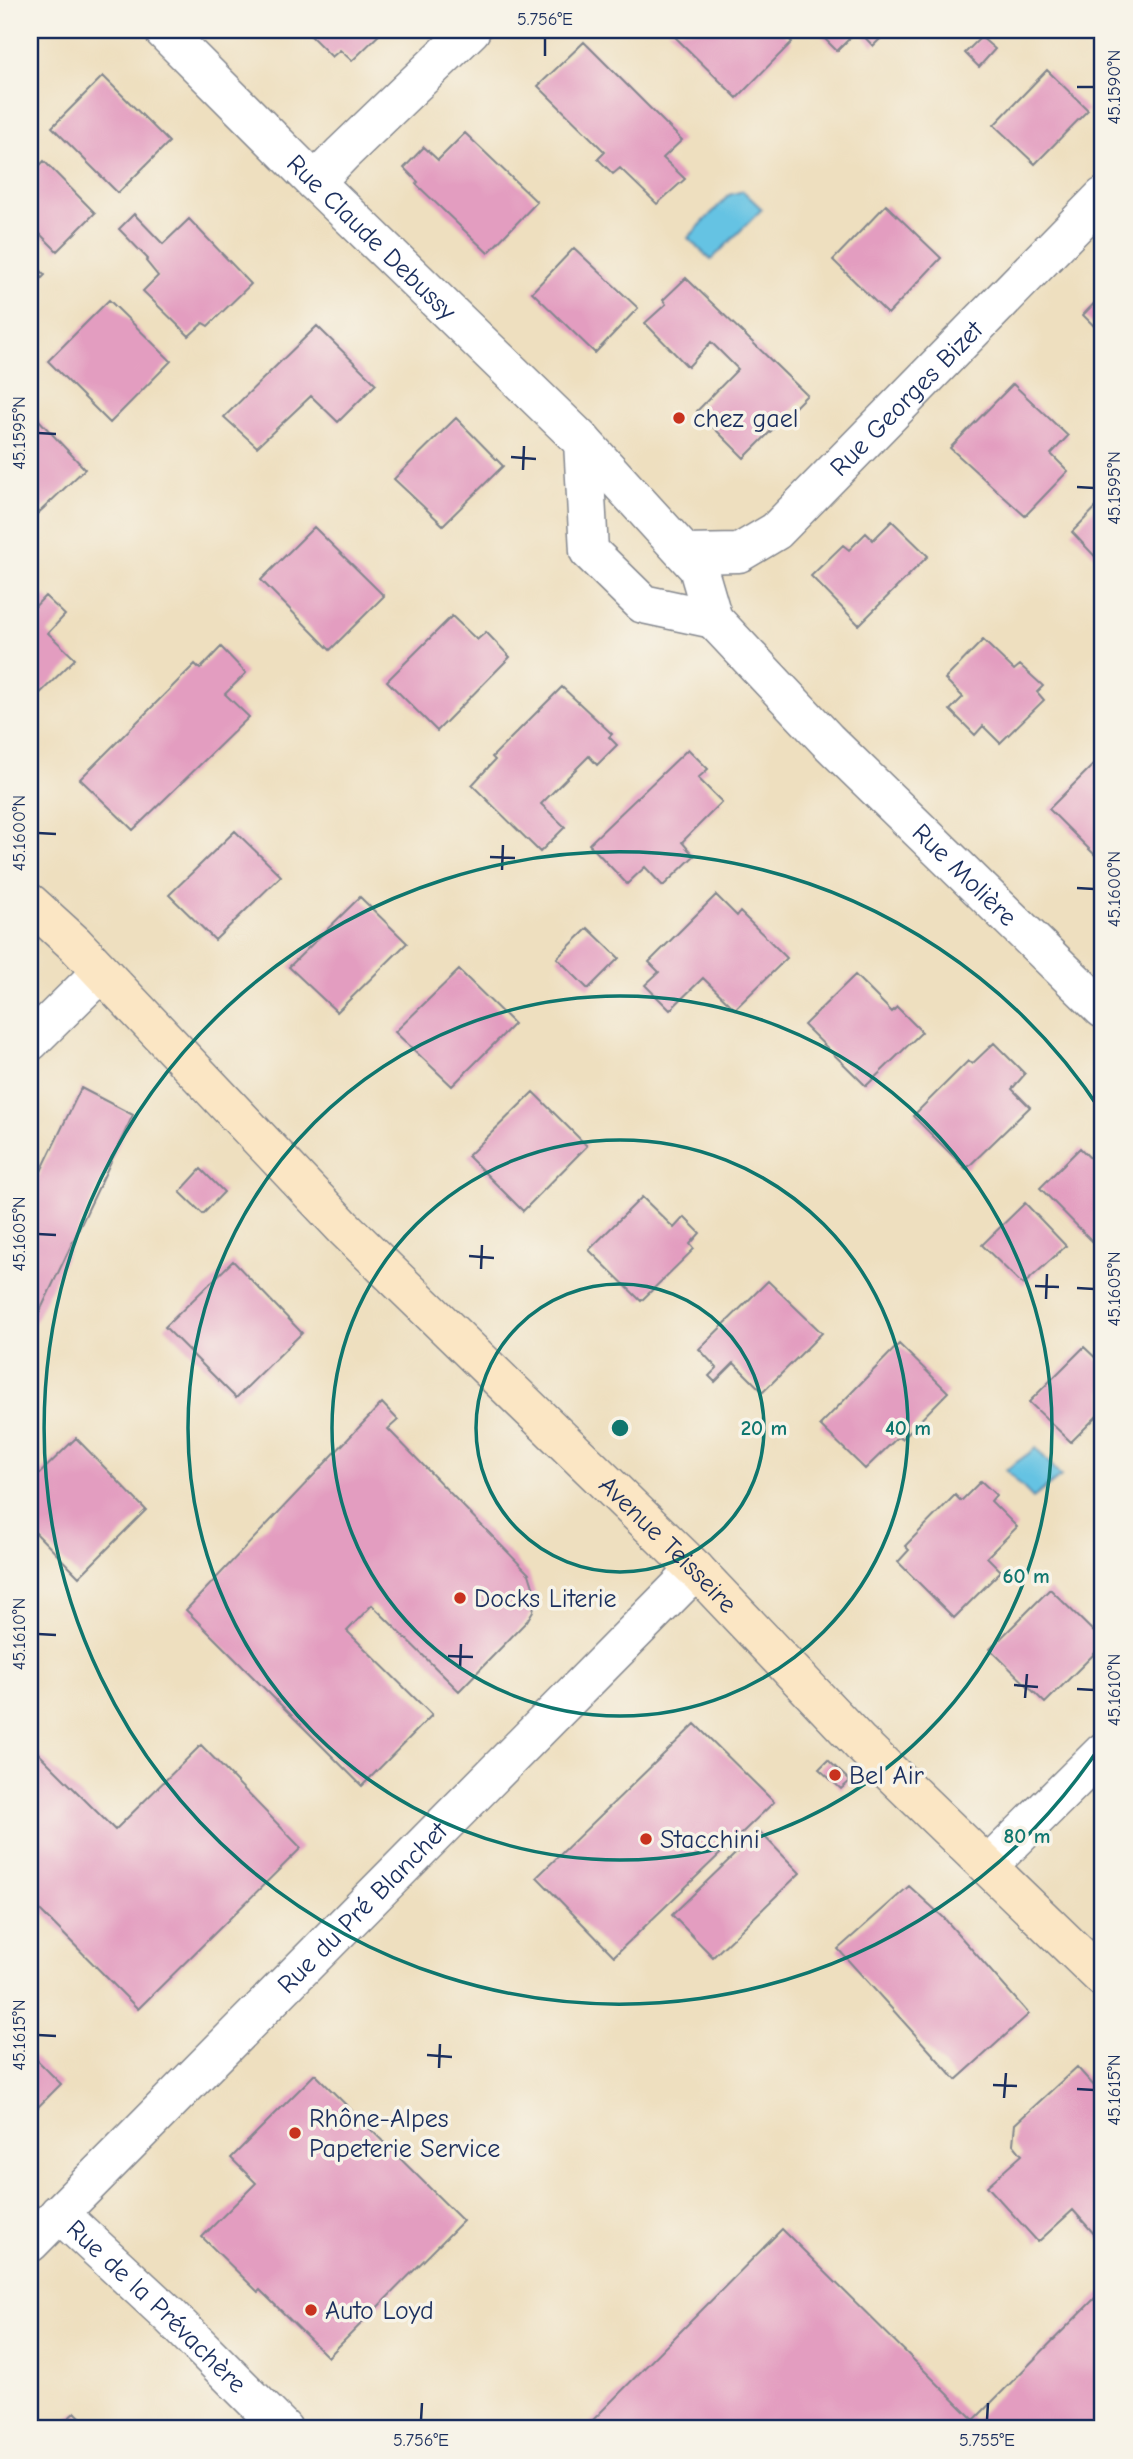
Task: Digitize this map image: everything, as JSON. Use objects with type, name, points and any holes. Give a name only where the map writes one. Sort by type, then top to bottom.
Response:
[{"type":"street","name":"Rue Claude Debussy","points":[[163,30],[583,442],[698,568],[713,620],[827,740]]},
{"type":"street","points":[[315,182],[471,30]]},
{"type":"street","name":"Rue Georges Bizet","points":[[686,554],[739,553],[776,531],[1103,197]]},
{"type":"street","points":[[583,442],[589,551],[643,604],[713,620]]},
{"type":"street","points":[[588,527],[610,503],[634,498]]},
{"type":"street","name":"Rue Molière","points":[[827,740],[1103,1009]]},
{"type":"street","name":"Avenue Teisseire","points":[[30,903],[75,944],[344,1228],[696,1570],[826,1709],[1103,1978]]},
{"type":"street","points":[[30,1042],[100,973]]},
{"type":"street","name":"Rue du Pré Blanchet","points":[[30,2243],[696,1570]]},
{"type":"street","points":[[988,1866],[1103,1752]]},
{"type":"street","name":"Rue de la Prévachère","points":[[59,2213],[168,2314],[283,2429]]},
{"type":"water","points":[[743,191],[762,209],[711,260],[688,238],[729,195]]},
{"type":"water","points":[[1036,1448],[1061,1476],[1033,1498],[1006,1470]]},
{"type":"building","points":[[305,30],[384,30],[352,61],[340,50],[332,57]]},
{"type":"building","points":[[668,30],[780,30],[792,42],[737,98]]},
{"type":"building","points":[[816,30],[858,30],[837,51]]},
{"type":"building","points":[[858,30],[889,30],[873,46]]},
{"type":"building","points":[[981,37],[995,49],[979,67],[965,53]]},
{"type":"building","points":[[584,42],[682,140],[663,158],[685,179],[657,204],[620,168],[613,174],[598,159],[605,152],[538,86]]},
{"type":"building","points":[[1047,70],[1088,110],[1035,164],[994,125]]},
{"type":"building","points":[[103,76],[169,142],[118,193],[52,127]]},
{"type":"building","points":[[465,133],[537,202],[488,253],[416,184],[418,182],[404,168],[424,147],[438,160]]},
{"type":"building","points":[[44,161],[95,213],[57,251],[30,224],[30,176]]},
{"type":"building","points":[[886,205],[941,258],[888,314],[833,260]]},
{"type":"building","points":[[134,214],[163,244],[189,219],[251,284],[208,326],[203,323],[189,336],[143,291],[158,276],[146,261],[148,259],[119,229]]},
{"type":"building","points":[[574,248],[638,308],[595,353],[532,292]]},
{"type":"building","points":[[30,259],[45,275],[30,290]]},
{"type":"building","points":[[686,278],[807,395],[744,458],[697,411],[738,369],[711,342],[688,367],[645,323],[666,304],[663,300]]},
{"type":"building","points":[[1103,294],[1103,335],[1083,315]]},
{"type":"building","points":[[109,300],[171,361],[110,423],[48,361]]},
{"type":"building","points":[[317,326],[376,384],[338,422],[311,396],[257,447],[224,417]]},
{"type":"building","points":[[1013,384],[1068,436],[1051,454],[1068,471],[1025,516],[950,448]]},
{"type":"building","points":[[36,417],[85,469],[30,521],[30,424]]},
{"type":"building","points":[[456,418],[503,466],[443,525],[394,479]]},
{"type":"building","points":[[1103,500],[1103,565],[1072,532]]},
{"type":"building","points":[[892,521],[928,556],[859,625],[811,576],[843,545],[849,550],[866,533],[873,540]]},
{"type":"building","points":[[314,527],[384,596],[330,650],[261,580]]},
{"type":"building","points":[[45,596],[65,615],[48,633],[75,659],[30,703],[30,612]]},
{"type":"building","points":[[452,616],[477,640],[486,632],[510,657],[437,731],[387,681]]},
{"type":"building","points":[[983,640],[1014,670],[1020,665],[1043,686],[1037,692],[1044,700],[1000,743],[983,726],[975,735],[950,710],[963,697],[945,679]]},
{"type":"building","points":[[221,647],[246,673],[225,694],[249,717],[133,830],[80,779],[195,664],[200,669]]},
{"type":"building","points":[[562,687],[612,734],[609,737],[617,745],[597,765],[589,756],[541,804],[565,827],[540,852],[472,785],[495,760],[492,757]]},
{"type":"building","points":[[688,749],[708,769],[698,778],[722,802],[682,842],[694,856],[663,886],[645,867],[627,884],[589,844]]},
{"type":"building","points":[[1103,755],[1103,863],[1049,809]]},
{"type":"building","points":[[235,831],[281,876],[215,940],[169,895]]},
{"type":"building","points":[[716,895],[737,916],[740,912],[787,958],[735,1009],[703,978],[670,1010],[645,985],[659,972],[649,962]]},
{"type":"building","points":[[360,897],[407,943],[337,1012],[289,967]]},
{"type":"building","points":[[588,928],[619,958],[588,989],[557,958]]},
{"type":"building","points":[[459,970],[514,1024],[452,1086],[395,1032]]},
{"type":"building","points":[[855,975],[892,1012],[897,1007],[922,1032],[866,1086],[804,1025]]},
{"type":"building","points":[[994,1043],[1025,1074],[1012,1089],[1030,1107],[966,1169],[913,1116],[968,1061],[972,1064]]},
{"type":"building","points":[[81,1088],[133,1115],[30,1332],[30,1194]]},
{"type":"building","points":[[533,1092],[587,1146],[523,1211],[468,1156]]},
{"type":"building","points":[[1080,1148],[1103,1171],[1103,1234],[1094,1243],[1040,1188]]},
{"type":"building","points":[[201,1169],[224,1192],[203,1214],[180,1192]]},
{"type":"building","points":[[642,1197],[674,1228],[684,1217],[700,1233],[690,1244],[694,1249],[641,1301],[589,1250]]},
{"type":"building","points":[[1025,1203],[1066,1246],[1023,1285],[982,1245]]},
{"type":"building","points":[[233,1261],[302,1333],[236,1398],[165,1327]]},
{"type":"building","points":[[768,1281],[822,1333],[763,1392],[734,1363],[715,1382],[709,1376],[717,1368],[699,1349]]},
{"type":"building","points":[[899,1344],[948,1392],[902,1439],[898,1437],[865,1469],[820,1425]]},
{"type":"building","points":[[1084,1347],[1103,1365],[1103,1410],[1071,1442],[1029,1402]]},
{"type":"building","points":[[382,1403],[398,1420],[388,1429],[529,1574],[536,1596],[533,1611],[527,1621],[459,1691],[372,1605],[347,1631],[432,1715],[362,1786],[186,1610]]},
{"type":"building","points":[[76,1438],[146,1510],[79,1577],[30,1527],[30,1483]]},
{"type":"building","points":[[981,1481],[996,1495],[991,1501],[1017,1527],[987,1557],[1001,1571],[954,1618],[898,1562],[909,1550],[905,1546],[955,1495],[961,1501]]},
{"type":"building","points":[[1050,1589],[1103,1641],[1103,1645],[1045,1703],[990,1649]]},
{"type":"building","points":[[695,1724],[774,1802],[614,1956],[537,1877]]},
{"type":"building","points":[[201,1745],[301,1848],[138,2009],[30,1900],[30,1755],[35,1750],[115,1830]]},
{"type":"building","name":"Bel Air","points":[[828,1760],[850,1781],[841,1789],[819,1769]]},
{"type":"building","points":[[759,1831],[800,1873],[713,1957],[672,1915]]},
{"type":"building","points":[[909,1886],[943,1917],[1029,2014],[956,2080],[838,1949]]},
{"type":"building","points":[[30,2053],[61,2084],[30,2115]]},
{"type":"building","points":[[1077,2067],[1103,2096],[1103,2244],[1073,2210],[1038,2242],[987,2186],[1022,2155],[1013,2144],[1015,2124]]},
{"type":"building","points":[[315,2074],[463,2221],[328,2357],[202,2237],[256,2183],[231,2158]]},
{"type":"building","points":[[782,2229],[974,2420],[1103,2290],[1103,2429],[584,2429]]},
{"type":"building","points":[[75,2412],[92,2429],[57,2429]]},
{"type":"place","name":"chez gael","points":[[679,418]]},
{"type":"place","name":"Docks Literie","points":[[460,1598]]},
{"type":"place","name":"Bel Air","points":[[835,1775]]},
{"type":"place","name":"Stacchini","points":[[646,1839]]},
{"type":"place","name":"Rhône-Alpes Papeterie Service","points":[[295,2133]]},
{"type":"place","name":"Auto Loyd","points":[[311,2310]]}]
